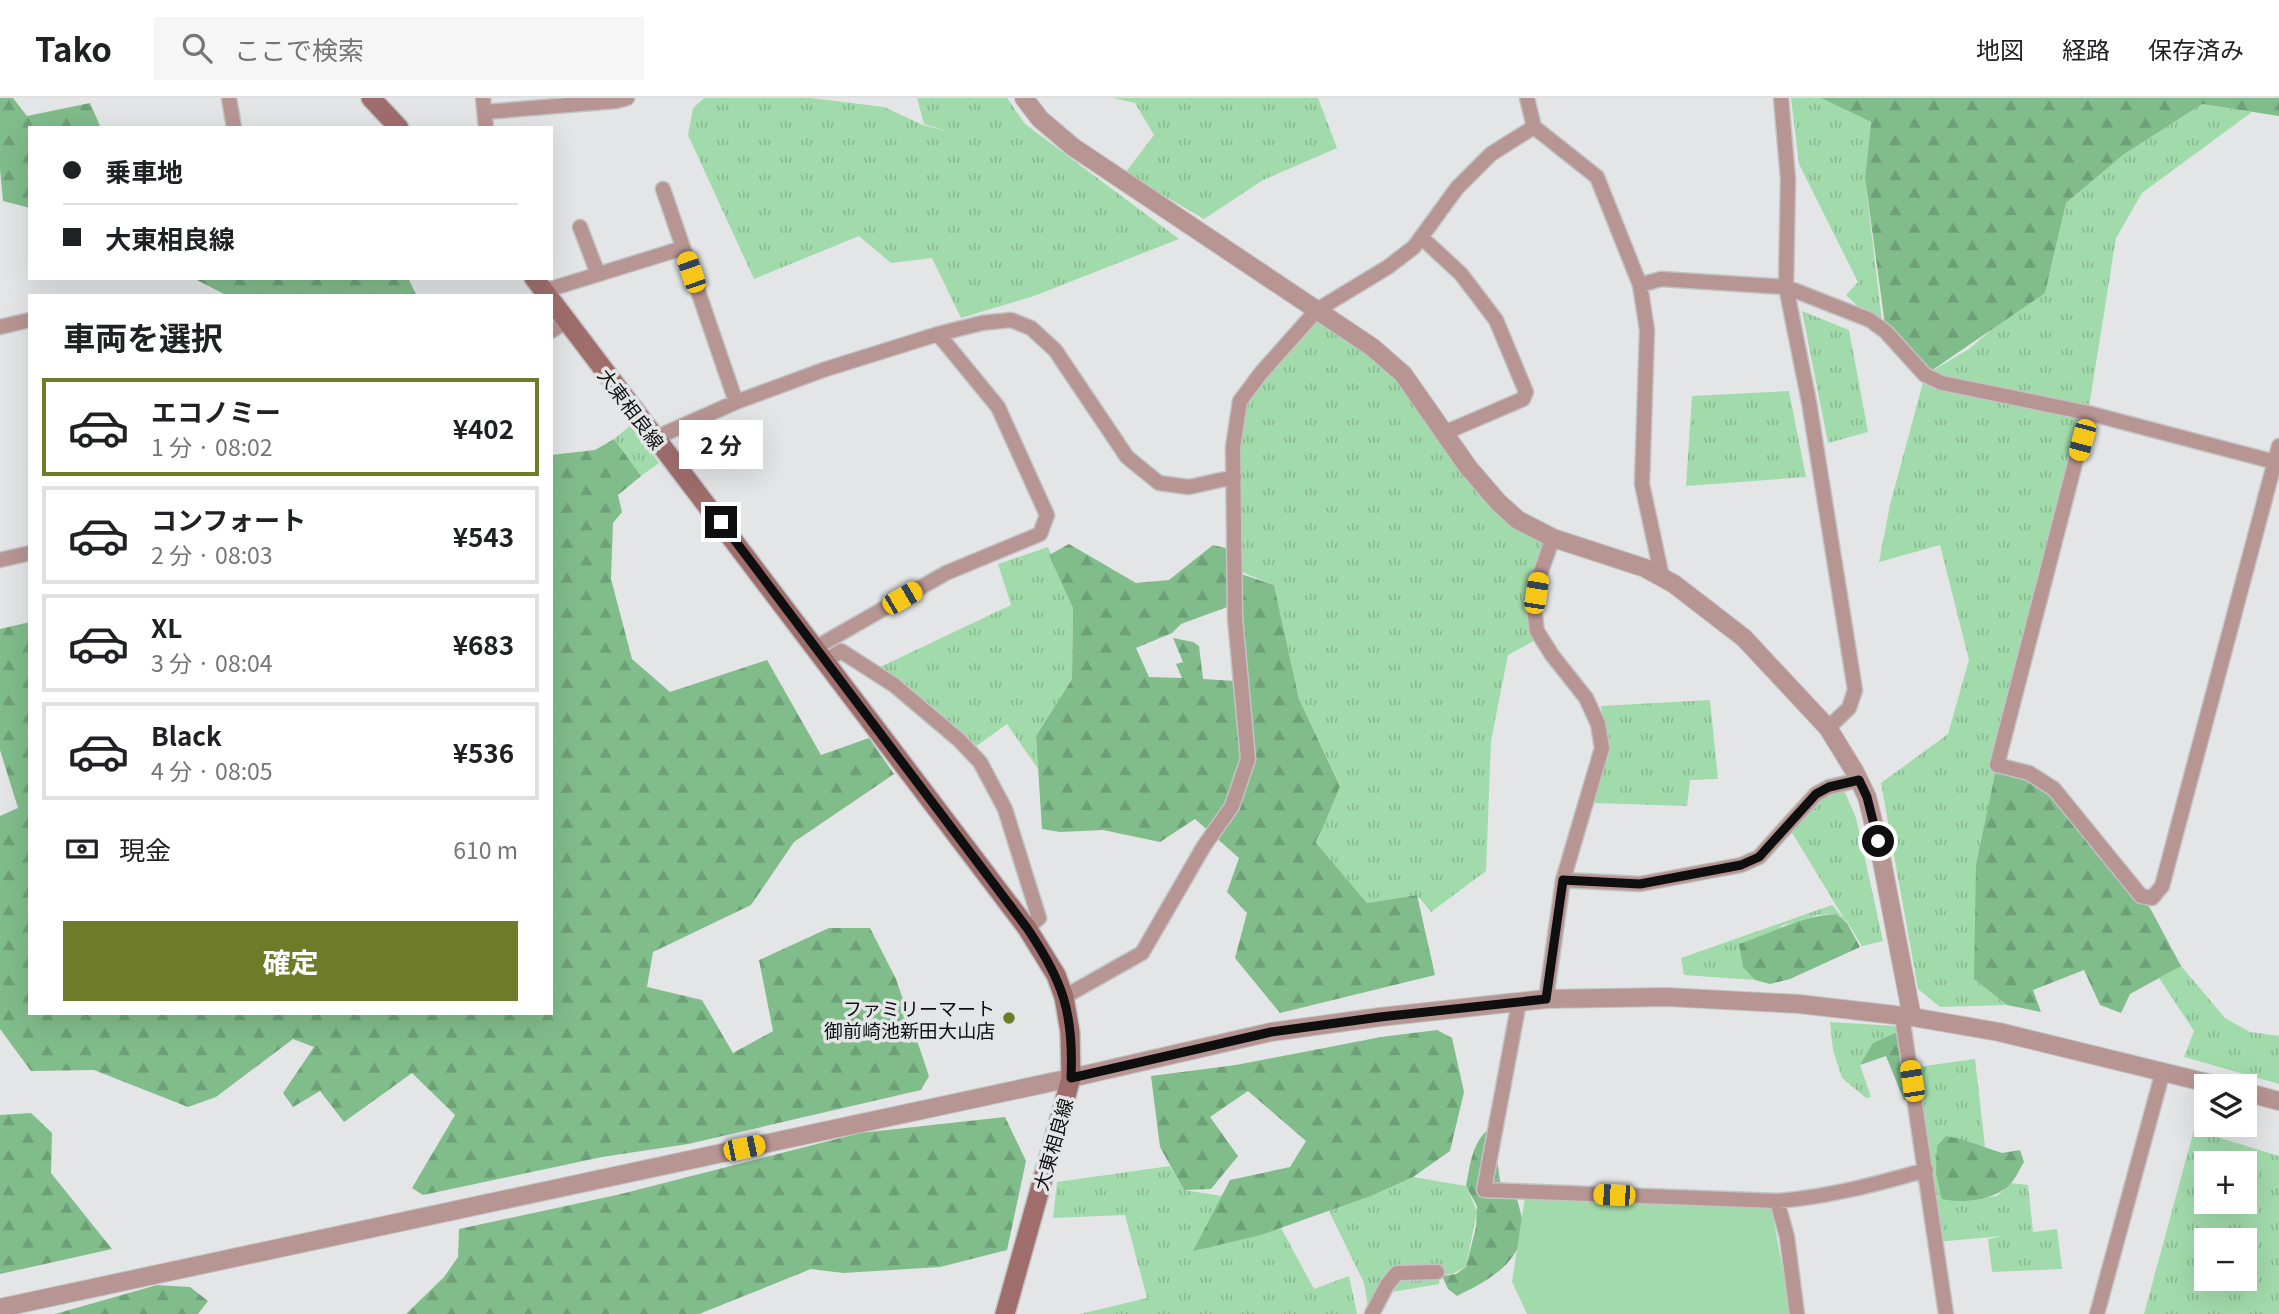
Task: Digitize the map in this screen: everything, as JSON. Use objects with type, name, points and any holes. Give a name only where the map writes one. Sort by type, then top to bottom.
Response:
[{"type":"main road","points":[[370,98],[397,126]]},
{"type":"main road","name":"大東相良線","points":[[559,326],[721,522],[1027,928],[1056,975],[1064,997],[1070,1032],[1071,1078],[1005,1314]]},
{"type":"street","points":[[229,98],[234,126]]},
{"type":"street","points":[[486,126],[484,105],[616,101],[627,98]]},
{"type":"street","points":[[1024,98],[1040,119],[1073,147],[1372,347],[1403,374],[1468,467],[1498,502],[1518,520],[1553,538],[1645,568],[1662,577],[1744,638],[1828,728],[1867,797],[1878,841],[1907,1017],[1946,1314]]},
{"type":"street","points":[[1527,98],[1534,127],[1597,177],[1640,285],[1647,330],[1642,484],[1662,577]]},
{"type":"street","points":[[1781,98],[1788,179],[1786,287],[1809,402],[1855,690],[1849,708],[1828,728]]},
{"type":"street","points":[[1064,997],[1142,953],[1205,846],[1232,806],[1248,759],[1235,618],[1233,447],[1240,401],[1317,310],[1388,267],[1414,247],[1457,188],[1492,154],[1534,127]]},
{"type":"street","points":[[663,189],[736,402]]},
{"type":"street","points":[[580,227],[598,274]]},
{"type":"street","points":[[1421,237],[1461,274],[1496,320],[1526,392],[1523,399],[1444,433]]},
{"type":"street","points":[[544,291],[683,248]]},
{"type":"street","points":[[1640,285],[1661,279],[1786,287],[1870,320],[1886,332],[1925,375],[1942,383],[2088,413],[2277,463]]},
{"type":"street","points":[[0,327],[28,320]]},
{"type":"street","points":[[654,438],[736,402],[823,370],[938,334],[982,323],[1011,320],[1031,328],[1055,350],[1127,457],[1159,484],[1189,487],[1234,477]]},
{"type":"street","points":[[820,655],[946,573],[1040,534],[1047,515],[998,407],[938,334]]},
{"type":"street","points":[[2088,413],[1997,765],[2029,773],[2054,789],[2141,896],[2152,898],[2162,886],[2277,463],[2279,446]]},
{"type":"street","points":[[1546,999],[1563,880],[1602,748],[1598,724],[1586,698],[1537,631],[1534,608],[1539,577],[1553,538]]},
{"type":"street","points":[[0,560],[28,553]]},
{"type":"street","points":[[820,655],[841,651],[894,685],[959,740],[980,762],[1005,809],[1020,849],[1039,918],[1027,928]]},
{"type":"street","points":[[1563,880],[1640,884],[1741,865],[1759,857],[1816,794],[1829,787],[1859,780]]},
{"type":"street","points":[[0,1308],[1071,1078],[1271,1032],[1546,999],[1667,997],[1799,1004],[1907,1017],[1999,1032],[2194,1079]]},
{"type":"street","points":[[1519,1002],[1484,1190],[1777,1201],[1807,1199],[1926,1170]]},
{"type":"street","points":[[2096,1314],[2163,1071]]},
{"type":"street","points":[[2257,1095],[2279,1101]]},
{"type":"street","points":[[1777,1201],[1787,1237],[1797,1314]]},
{"type":"street","points":[[1372,1314],[1381,1294],[1397,1273],[1437,1272]]},
{"type":"green space","points":[[0,98],[13,98],[27,116],[90,103],[100,126],[28,126],[28,207],[3,201]]},
{"type":"green space","points":[[704,98],[811,98],[884,107],[923,125],[950,132],[924,124],[917,98],[1007,98],[1025,124],[1179,239],[1034,296],[961,318],[932,258],[891,263],[859,236],[754,279],[688,135],[693,108]]},
{"type":"green space","points":[[1113,98],[1318,98],[1337,148],[1263,180],[1204,219],[1125,173],[1154,135],[1135,103]]},
{"type":"green space","points":[[1791,98],[1821,98],[1871,122],[1865,178],[1883,330],[1846,295],[1858,282],[1799,164]]},
{"type":"green space","points":[[1821,98],[2279,98],[2279,116],[2202,104],[2123,155],[2066,203],[2045,293],[1925,375],[1886,332],[1865,178],[1871,122]]},
{"type":"green space","points":[[2202,104],[2252,112],[2142,193],[2116,238],[2088,413],[1999,759],[1974,979],[2007,1005],[1940,1007],[1918,989],[1881,783],[1948,734],[1969,660],[1940,545],[1879,562],[1890,505],[1925,375],[1969,349],[2048,281],[2066,203],[2123,155]]},
{"type":"green space","points":[[197,280],[409,280],[416,294],[224,294]]},
{"type":"green space","points":[[1802,311],[1849,330],[1868,432],[1828,443]]},
{"type":"green space","points":[[1313,316],[1403,374],[1513,515],[1552,540],[1533,604],[1541,637],[1508,655],[1491,741],[1486,871],[1431,912],[1417,895],[1367,903],[1314,842],[1322,830],[1340,785],[1299,699],[1274,585],[1239,571],[1240,401]]},
{"type":"green space","points":[[1789,391],[1806,477],[1686,486],[1692,396]]},
{"type":"green space","points":[[631,425],[659,463],[641,476],[614,439]]},
{"type":"green space","points":[[614,439],[641,476],[618,495],[622,512],[613,523],[611,579],[632,659],[670,692],[767,660],[821,755],[869,738],[894,774],[794,842],[751,905],[653,952],[647,987],[702,1000],[733,1053],[773,1031],[759,960],[829,928],[870,928],[896,979],[929,1076],[921,1090],[688,1144],[602,1157],[423,1195],[412,1188],[455,1115],[412,1073],[344,1122],[320,1091],[293,1107],[283,1093],[314,1047],[293,1039],[216,1097],[188,1107],[94,1070],[31,1071],[0,1029],[0,816],[18,808],[0,750],[0,629],[28,622],[28,1015],[553,1015],[553,455],[595,450]]},
{"type":"green space","points":[[1069,544],[1136,583],[1169,580],[1213,545],[1229,549],[1230,606],[1181,624],[1172,633],[1136,648],[1149,677],[1182,678],[1176,664],[1183,662],[1173,638],[1199,646],[1203,679],[1235,681],[1235,572],[1274,585],[1299,699],[1340,786],[1315,842],[1367,903],[1417,895],[1435,975],[1280,1013],[1235,958],[1247,913],[1227,892],[1239,858],[1195,819],[1160,842],[1103,830],[1060,832],[1042,829],[1036,736],[1072,679],[1073,608],[1049,555]]},
{"type":"green space","points":[[1048,547],[1073,608],[1072,679],[1036,736],[1038,769],[1007,724],[975,747],[878,668],[1011,605],[998,564]]},
{"type":"green space","points":[[1710,700],[1718,779],[1690,780],[1687,806],[1594,803],[1606,736],[1601,706]]},
{"type":"green space","points":[[1997,765],[2054,789],[2150,908],[2181,966],[2130,994],[2121,1013],[2100,1005],[2084,970],[2033,990],[2041,1012],[2007,1005],[1974,979],[1976,865]]},
{"type":"green space","points":[[1834,789],[1845,792],[1856,818],[1883,941],[1862,946],[1846,920],[1845,921],[1835,914],[1817,915],[1801,922],[1783,925],[1743,966],[1755,980],[1684,975],[1681,958],[1832,905],[1845,920],[1791,831],[1825,793]]},
{"type":"green space","points":[[1836,914],[1847,923],[1860,947],[1790,979],[1770,984],[1755,980],[1743,967],[1739,944],[1799,921]]},
{"type":"green space","points":[[2181,966],[2225,1018],[2250,1032],[2279,1036],[2279,1084],[2257,1078],[2257,1074],[2244,1074],[2184,1057],[2194,1031],[2159,978]]},
{"type":"green space","points":[[1830,1022],[1896,1026],[1900,1031],[1860,1065],[1871,1097],[1866,1098],[1842,1078],[1833,1050]]},
{"type":"green space","points":[[1437,1030],[1452,1038],[1464,1092],[1450,1151],[1413,1177],[1373,1195],[1261,1235],[1193,1251],[1230,1180],[1290,1167],[1306,1141],[1248,1091],[1210,1117],[1238,1156],[1211,1189],[1184,1190],[1160,1147],[1151,1076],[1236,1065],[1381,1037]]},
{"type":"green space","points":[[1900,1031],[1915,1102],[1904,1100],[1886,1056],[1860,1065],[1873,1043]]},
{"type":"green space","points":[[1975,1059],[1985,1147],[1962,1142],[1973,1199],[1997,1196],[2011,1183],[2028,1185],[2033,1232],[2057,1229],[2062,1269],[1992,1272],[1988,1239],[2003,1236],[1936,1242],[1930,1202],[1938,1197],[1929,1194],[1917,1067]]},
{"type":"green space","points":[[31,1113],[52,1133],[51,1173],[112,1249],[0,1274],[0,1115]]},
{"type":"green space","points":[[1005,1117],[1026,1161],[1007,1250],[940,1267],[843,1273],[811,1269],[699,1314],[406,1314],[444,1277],[458,1257],[459,1229],[621,1194],[860,1133]]},
{"type":"green space","points":[[1489,1129],[1494,1136],[1500,1181],[1516,1195],[1522,1219],[1522,1233],[1519,1245],[1507,1264],[1488,1279],[1457,1296],[1448,1289],[1442,1276],[1456,1274],[1466,1267],[1476,1227],[1477,1206],[1466,1186],[1475,1147]]},
{"type":"green space","points":[[2194,1130],[2194,1137],[2217,1137],[2279,1156],[2279,1314],[2144,1314]]},
{"type":"green space","points":[[1946,1136],[2002,1153],[2020,1150],[2024,1162],[2012,1182],[1998,1193],[1970,1201],[1942,1199],[1936,1173],[1937,1146]]},
{"type":"green space","points":[[1170,1166],[1184,1190],[1222,1196],[1194,1250],[1281,1228],[1314,1289],[1349,1276],[1357,1314],[1080,1314],[1147,1298],[1125,1215],[1053,1218],[1057,1182]]},
{"type":"green space","points":[[1413,1177],[1466,1186],[1477,1211],[1466,1267],[1452,1274],[1440,1275],[1439,1284],[1386,1293],[1368,1306],[1364,1283],[1329,1211]]},
{"type":"green space","points":[[1525,1197],[1770,1200],[1791,1314],[1527,1314],[1512,1282]]},
{"type":"green space","points":[[157,1285],[190,1287],[208,1301],[198,1314],[55,1314]]},
{"type":"place","name":"ファミリーマート 御前崎池新田大山店","points":[[1009,1018]]},
{"type":"route","points":[[721,522],[1045,954],[1064,997],[1072,1055],[1071,1078],[1271,1032],[1546,999],[1563,880],[1640,884],[1741,865],[1759,857],[1816,794],[1829,787],[1859,780],[1867,797],[1878,841]]}]
